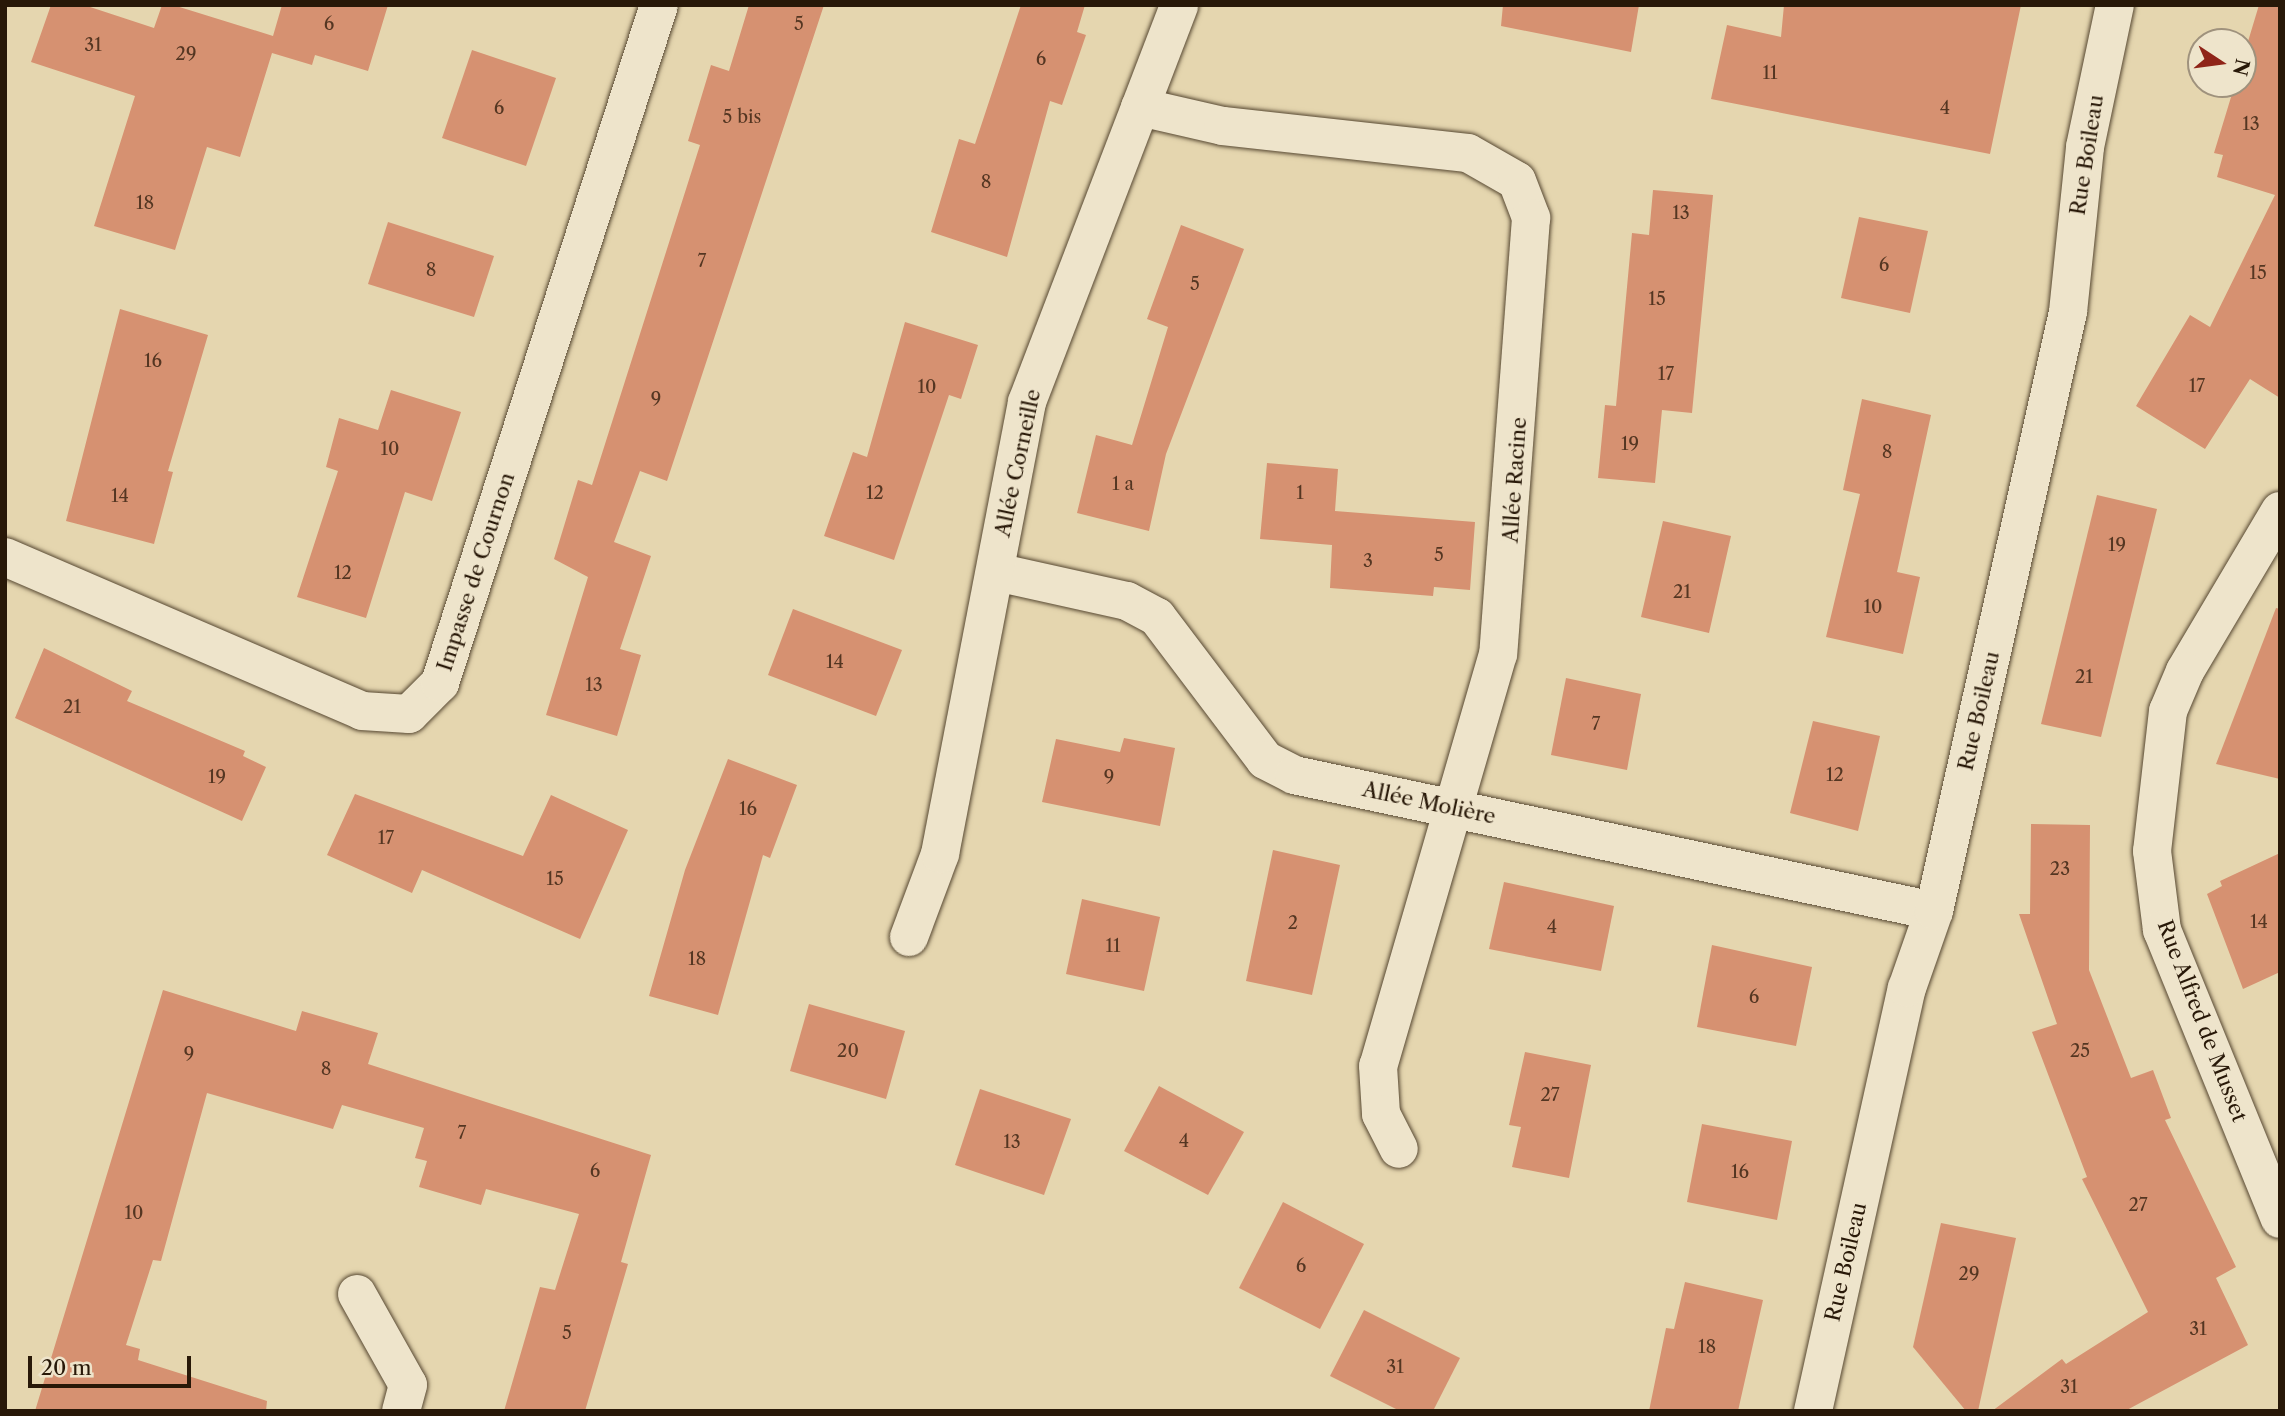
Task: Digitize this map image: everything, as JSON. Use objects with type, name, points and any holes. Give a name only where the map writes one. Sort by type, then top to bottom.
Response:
[{"type":"street","name":"Impasse de Cournon","points":[[5,557],[362,710],[409,714],[440,683],[659,5]]},
{"type":"street","name":"Allée Corneille","points":[[909,937],[940,854],[1027,402],[1179,5]]},
{"type":"street","name":"Rue Boileau","points":[[1813,1411],[1907,988],[1934,911],[2068,312],[2085,147],[2115,5]]},
{"type":"street","name":"Allée Racine","points":[[1140,107],[1223,126],[1468,153],[1517,181],[1531,218],[1531,253],[1506,598],[1498,654],[1457,808],[1378,1066],[1381,1114],[1399,1149]]},
{"type":"street","name":"Rue Alfred de Musset","points":[[2280,511],[2185,671],[2168,712],[2152,851],[2162,930],[2280,1219]]},
{"type":"street","name":"Allée Molière","points":[[996,572],[1126,601],[1157,617],[1265,760],[1294,775],[1934,911]]},
{"type":"street","points":[[357,1294],[408,1385],[401,1411]]},
{"type":"building","points":[[51,5],[84,5],[154,28],[162,5],[173,5],[273,36],[282,5],[388,5],[368,71],[315,55],[312,65],[272,53],[240,157],[207,147],[175,250],[94,226],[135,96],[31,62]]},
{"type":"building","points":[[749,5],[824,5],[667,481],[640,471],[614,542],[651,556],[620,649],[641,655],[617,736],[546,715],[588,577],[554,559],[578,480],[592,485],[700,145],[688,141],[711,65],[729,71]]},
{"type":"building","points":[[1021,5],[1085,5],[1077,32],[1086,35],[1062,105],[1050,101],[1007,257],[931,232],[959,139],[975,144]]},
{"type":"building","points":[[1503,5],[1639,5],[1631,52],[1501,26]]},
{"type":"building","points":[[1784,5],[2021,5],[1990,154],[1711,99],[1727,25],[1781,37]]},
{"type":"building","points":[[2259,5],[2280,5],[2280,398],[2250,379],[2205,449],[2136,406],[2190,315],[2210,327],[2275,195],[2217,177],[2223,155],[2214,153],[2231,98],[2257,98],[2257,28],[2252,28]]},
{"type":"building","points":[[472,50],[556,78],[526,166],[442,138]]},
{"type":"building","points":[[1653,190],[1713,195],[1692,413],[1662,410],[1655,483],[1598,478],[1605,405],[1616,406],[1632,233],[1649,235]]},
{"type":"building","points":[[1859,217],[1928,231],[1910,313],[1841,298]]},
{"type":"building","points":[[388,222],[494,256],[474,317],[368,284]]},
{"type":"building","points":[[1181,225],[1244,249],[1166,454],[1149,531],[1077,513],[1096,435],[1132,445],[1168,327],[1147,319]]},
{"type":"building","points":[[120,309],[208,335],[168,471],[173,472],[154,544],[66,521]]},
{"type":"building","points":[[905,322],[978,345],[961,399],[949,395],[894,560],[824,536],[853,452],[867,457]]},
{"type":"building","points":[[391,390],[461,412],[432,501],[405,492],[366,618],[297,597],[338,471],[326,467],[339,418],[378,430]]},
{"type":"building","points":[[1862,399],[1931,415],[1897,572],[1920,577],[1903,654],[1826,637],[1860,494],[1843,490]]},
{"type":"building","points":[[1267,463],[1338,469],[1335,511],[1475,522],[1470,590],[1434,587],[1433,596],[1330,588],[1332,545],[1260,539]]},
{"type":"building","points":[[2097,495],[2157,509],[2101,737],[2041,724]]},
{"type":"building","points":[[1663,521],[1731,536],[1709,633],[1641,617]]},
{"type":"building","points":[[2276,608],[2280,609],[2280,779],[2216,764]]},
{"type":"building","points":[[793,609],[902,650],[876,716],[768,675]]},
{"type":"building","points":[[44,648],[132,691],[127,701],[245,751],[243,756],[266,767],[242,821],[15,718]]},
{"type":"building","points":[[1566,678],[1641,694],[1627,770],[1551,755]]},
{"type":"building","points":[[1813,721],[1880,736],[1858,831],[1790,813]]},
{"type":"building","points":[[1124,738],[1175,748],[1160,826],[1042,802],[1056,739],[1120,752]]},
{"type":"building","points":[[728,759],[797,785],[770,858],[763,855],[718,1015],[649,996],[685,870]]},
{"type":"building","points":[[355,794],[523,856],[551,795],[628,830],[580,939],[422,870],[412,893],[327,855]]},
{"type":"building","points":[[2031,824],[2090,825],[2089,970],[2131,1078],[2153,1070],[2171,1118],[2165,1120],[2236,1267],[2216,1278],[2248,1345],[2125,1411],[1992,1411],[2062,1359],[2066,1364],[2148,1312],[2082,1179],[2087,1177],[2032,1032],[2057,1024],[2019,914],[2030,914]]},
{"type":"building","points":[[1273,850],[1340,865],[1312,995],[1246,981]]},
{"type":"building","points":[[2280,853],[2280,972],[2243,989],[2207,894],[2222,886],[2220,881]]},
{"type":"building","points":[[1504,882],[1614,906],[1601,971],[1489,949]]},
{"type":"building","points":[[1082,899],[1160,917],[1144,991],[1066,974]]},
{"type":"building","points":[[1712,945],[1812,967],[1796,1046],[1697,1027]]},
{"type":"building","points":[[163,990],[296,1031],[302,1011],[378,1033],[368,1064],[651,1155],[621,1262],[628,1264],[585,1411],[504,1411],[540,1287],[555,1290],[579,1214],[486,1189],[481,1205],[419,1187],[427,1161],[415,1158],[424,1128],[342,1105],[333,1129],[207,1093],[161,1261],[153,1260],[126,1345],[140,1349],[138,1360],[267,1401],[266,1411],[35,1411]]},
{"type":"building","points":[[809,1004],[905,1031],[886,1099],[790,1071]]},
{"type":"building","points":[[1525,1052],[1591,1065],[1569,1178],[1512,1167],[1521,1127],[1509,1125]]},
{"type":"building","points":[[1159,1086],[1244,1132],[1208,1195],[1124,1151]]},
{"type":"building","points":[[980,1089],[1071,1119],[1044,1195],[955,1165]]},
{"type":"building","points":[[1702,1124],[1792,1141],[1777,1220],[1687,1202]]},
{"type":"building","points":[[1283,1202],[1364,1244],[1320,1329],[1239,1288]]},
{"type":"building","points":[[1941,1223],[2016,1238],[1978,1411],[1966,1411],[1913,1347]]},
{"type":"building","points":[[1685,1282],[1763,1300],[1738,1411],[1649,1411],[1666,1328],[1674,1329]]},
{"type":"building","points":[[1364,1310],[1460,1358],[1433,1411],[1400,1411],[1330,1376]]}]
